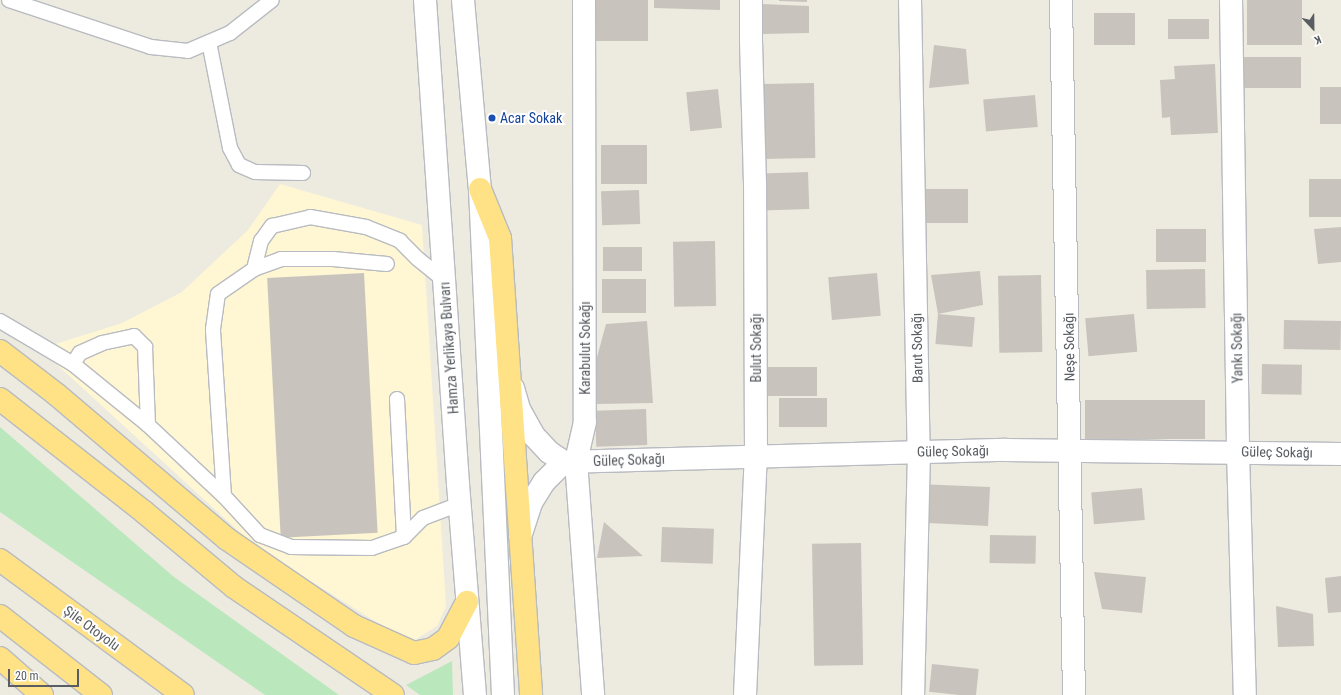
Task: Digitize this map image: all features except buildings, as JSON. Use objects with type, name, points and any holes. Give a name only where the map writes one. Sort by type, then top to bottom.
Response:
[{"type":"highway","points":[[480,189],[500,238],[531,695]]},
{"type":"highway","points":[[0,351],[56,394],[227,539],[354,626],[414,653],[433,648],[448,638],[467,602]]},
{"type":"highway","points":[[0,399],[144,512],[234,587],[393,695]]},
{"type":"highway","name":"Şile Otoyolu","points":[[0,560],[183,695]]},
{"type":"highway","points":[[0,616],[101,695]]},
{"type":"highway","points":[[0,658],[42,695]]},
{"type":"street","name":"Hamza Yerlikaya Bulvarı","points":[[425,0],[467,602],[475,695]]},
{"type":"street","points":[[463,0],[480,189],[504,695]]},
{"type":"street","name":"Karabulut Sokağı","points":[[584,0],[585,422],[570,462],[593,695]]},
{"type":"street","name":"Bulut Sokağı","points":[[745,695],[756,456],[755,184],[750,39],[751,0]]},
{"type":"street","name":"Barut Sokağı","points":[[910,0],[919,452],[913,695]]},
{"type":"street","name":"Neşe Sokağı","points":[[1061,0],[1074,695]]},
{"type":"street","name":"Yankı Sokağı","points":[[1231,0],[1238,452],[1245,695]]},
{"type":"street","points":[[510,380],[519,409],[534,436],[549,452],[570,462],[544,482],[531,503],[520,536]]},
{"type":"street","name":"Güleç Sokağı","points":[[570,462],[919,452],[1070,450],[1341,454]]},
{"type":"lane","points":[[9,0],[151,47],[188,51],[230,33],[272,0]]},
{"type":"lane","points":[[209,42],[230,148],[239,165],[255,172],[303,173]]},
{"type":"lane","points":[[254,268],[261,242],[272,226],[310,217],[366,227],[400,241],[418,260],[444,280]]},
{"type":"lane","points":[[224,496],[213,329],[218,294],[254,268],[281,259],[333,259],[387,264]]},
{"type":"lane","points":[[0,321],[73,364],[148,425],[224,496],[260,535],[291,548],[372,548],[404,537],[422,518],[460,504]]},
{"type":"lane","points":[[73,364],[80,353],[102,343],[134,336],[145,347],[148,425]]},
{"type":"lane","points":[[397,399],[404,537]]},
{"type":"shaded area","points":[[280,184],[422,225],[446,606],[437,626],[410,643],[256,547],[40,349],[122,323],[182,292],[248,230]]},
{"type":"green space","points":[[0,427],[174,577],[339,695],[265,695],[0,512]]},
{"type":"green space","points":[[452,661],[453,695],[420,695],[406,685]]},
{"type":"place","name":"Acar Sokak","points":[[492,118]]}]
